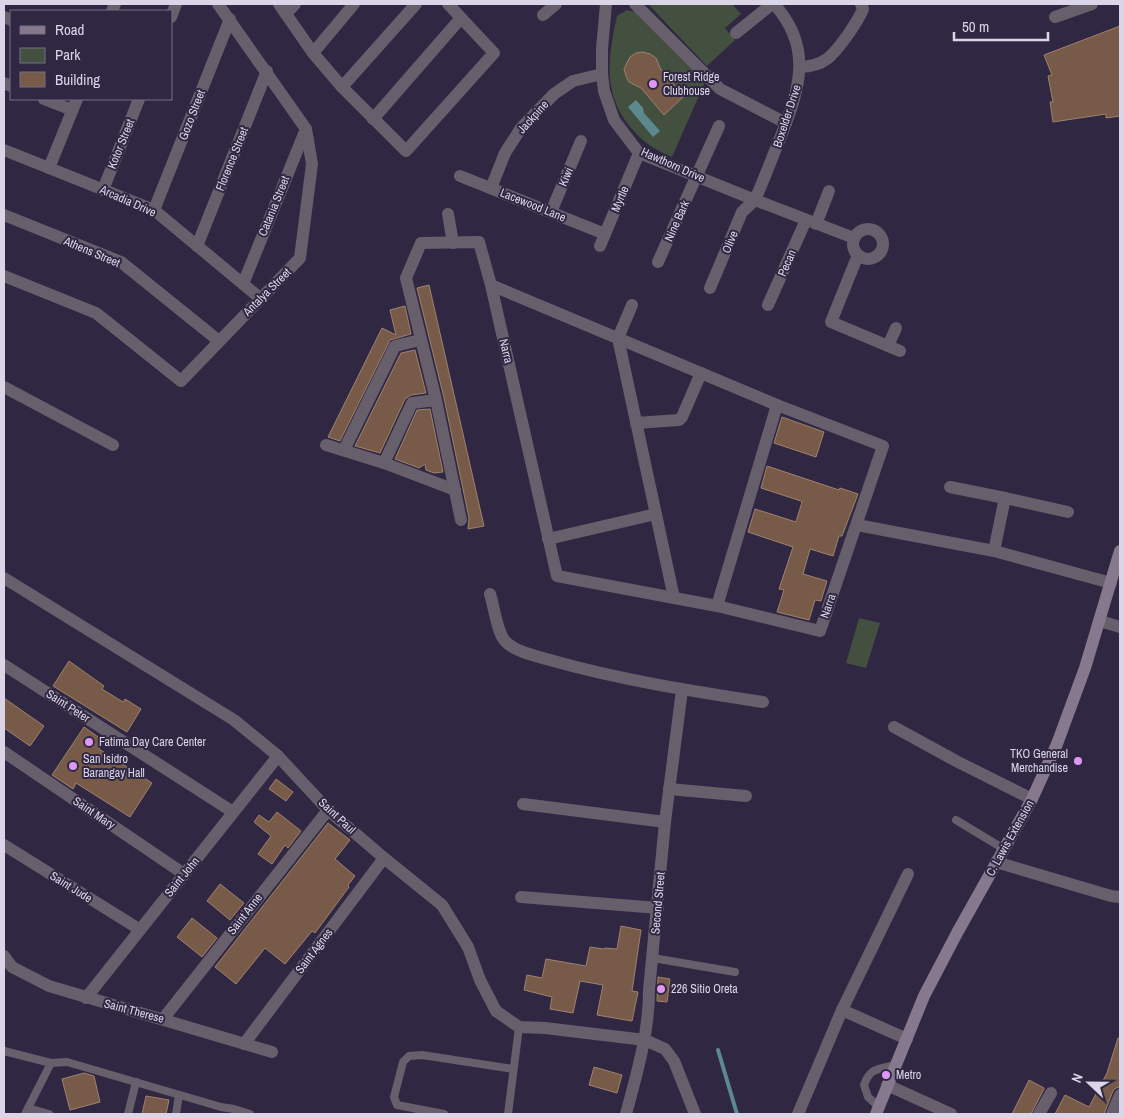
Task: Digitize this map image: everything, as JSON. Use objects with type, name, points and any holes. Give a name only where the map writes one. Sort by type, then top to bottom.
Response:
[{"type":"street","name":"Antalya Street","points":[[4,276],[96,314],[181,381],[300,258],[312,164],[306,129],[218,4]]},
{"type":"street","points":[[295,4],[282,9],[313,53],[342,87],[406,151],[494,53],[448,4]]},
{"type":"street","points":[[313,53],[354,4]]},
{"type":"street","points":[[342,87],[416,4]]},
{"type":"street","points":[[543,15],[556,4]]},
{"type":"street","name":"Hawthorn Drive","points":[[606,4],[602,74],[604,91],[614,120],[639,153],[854,238]]},
{"type":"street","points":[[635,4],[720,89],[786,123]]},
{"type":"street","points":[[736,32],[773,4]]},
{"type":"street","name":"Boxelder Drive","points":[[756,200],[797,91],[800,67],[798,49],[786,16],[773,4]]},
{"type":"street","points":[[800,67],[812,67],[832,57],[860,17],[863,9],[861,4]]},
{"type":"street","points":[[1055,18],[1092,4]]},
{"type":"street","points":[[373,119],[461,18]]},
{"type":"street","name":"Gozo Street","points":[[154,210],[230,20]]},
{"type":"street","name":"Florence Street","points":[[197,246],[267,71]]},
{"type":"street","name":"Jackpine","points":[[491,188],[505,153],[521,128],[554,94],[573,81],[602,74]]},
{"type":"street","points":[[49,168],[74,104],[50,100]]},
{"type":"street","name":"Kotor Street","points":[[103,190],[139,100]]},
{"type":"street","name":"Nine Bark","points":[[658,262],[719,126]]},
{"type":"street","name":"Catania Street","points":[[243,284],[306,129]]},
{"type":"street","name":"Kiwi","points":[[550,212],[581,141]]},
{"type":"street","name":"Arcadia Drive","points":[[4,150],[154,210],[260,298]]},
{"type":"street","name":"Myrtle","points":[[603,240],[639,153]]},
{"type":"street","name":"Lacewood Lane","points":[[460,176],[550,212],[603,240]]},
{"type":"street","name":"Pecan","points":[[768,305],[829,191]]},
{"type":"street","name":"Olive","points":[[710,288],[742,212],[756,200]]},
{"type":"street","points":[[448,214],[453,242]]},
{"type":"street","name":"Athens Street","points":[[4,215],[121,262],[219,341]]},
{"type":"street","points":[[862,230],[874,230],[882,238],[881,250],[874,258],[862,258],[858,255],[854,250],[854,238],[862,230]]},
{"type":"street","points":[[461,520],[436,400],[406,278],[421,243],[479,242],[491,285]]},
{"type":"street","points":[[858,255],[831,322],[894,349],[896,328]]},
{"type":"street","name":"Narra","points":[[491,285],[777,405],[883,446],[820,631],[717,606],[557,576],[491,285]]},
{"type":"street","points":[[632,305],[618,338],[674,598]]},
{"type":"street","points":[[344,450],[395,346],[420,340]]},
{"type":"street","points":[[636,423],[679,420],[682,417],[700,373]]},
{"type":"street","points":[[4,387],[113,445]]},
{"type":"street","points":[[384,463],[412,403],[436,400]]},
{"type":"street","points":[[717,606],[777,405]]},
{"type":"street","points":[[326,445],[384,463],[455,490]]},
{"type":"street","points":[[950,487],[1068,512]]},
{"type":"street","points":[[994,551],[1005,498]]},
{"type":"street","points":[[548,539],[656,514]]},
{"type":"street","points":[[857,525],[994,551],[1111,583]]},
{"type":"street","name":"C. Lawis Extension","points":[[878,1110],[924,996],[1032,798],[1057,744],[1085,668],[1120,551]]},
{"type":"street","name":"Saint Paul","points":[[4,578],[234,720],[278,756],[328,810],[442,905],[468,947],[480,980],[496,1011],[519,1027]]},
{"type":"street","points":[[490,594],[501,634],[506,642],[518,650],[570,666],[682,690],[763,702]]},
{"type":"street","points":[[1100,621],[1120,627]]},
{"type":"street","name":"Saint Peter","points":[[4,665],[233,812]]},
{"type":"street","name":"Second Street","points":[[626,1114],[645,1040],[669,789],[682,690]]},
{"type":"street","points":[[894,727],[958,762],[1032,798]]},
{"type":"street","name":"Saint Mary","points":[[4,752],[184,874]]},
{"type":"street","name":"Saint John","points":[[86,998],[278,756]]},
{"type":"street","points":[[669,789],[746,796]]},
{"type":"street","points":[[523,804],[666,822]]},
{"type":"street","name":"Saint Anne","points":[[163,1019],[328,810]]},
{"type":"street","name":"Saint Jude","points":[[4,845],[139,929]]},
{"type":"street","name":"Saint Agnes","points":[[244,1044],[384,858]]},
{"type":"street","points":[[996,862],[1120,897]]},
{"type":"street","points":[[798,1114],[842,1010],[908,874]]},
{"type":"street","points":[[521,897],[658,908]]},
{"type":"street","name":"Saint Therese","points":[[4,956],[12,968],[49,986],[272,1052]]},
{"type":"street","points":[[842,1010],[906,1039]]},
{"type":"street","points":[[519,1027],[545,1028],[645,1040],[665,1049],[674,1061],[695,1114]]},
{"type":"street","points":[[888,1085],[951,1114]]},
{"type":"street","points":[[1039,1114],[1051,1092]]},
{"type":"street","points":[[1112,1114],[1120,1095]]},
{"type":"lane","points":[[956,820],[1004,849]]},
{"type":"lane","points":[[653,958],[735,972]]},
{"type":"lane","points":[[508,1114],[519,1027]]},
{"type":"lane","points":[[4,1051],[51,1063],[67,1062],[234,1112],[250,1114]]},
{"type":"lane","points":[[444,1114],[397,1105],[395,1102],[394,1097],[403,1062],[409,1056],[422,1056],[513,1069]]},
{"type":"lane","points":[[50,1114],[26,1111],[51,1063]]},
{"type":"lane","points":[[878,1110],[868,1097],[864,1086],[868,1075],[874,1070],[896,1065]]},
{"type":"lane","points":[[128,1114],[136,1082]]},
{"type":"lane","points":[[176,1114],[179,1095]]},
{"type":"green space","points":[[648,4],[732,4],[741,14],[725,28],[735,40],[707,66]]},
{"type":"green space","points":[[627,10],[635,12],[705,82],[672,157],[645,142],[622,116],[616,103],[610,75],[611,46],[617,16]]},
{"type":"green space","points":[[859,618],[880,623],[866,668],[846,663]]},
{"type":"shaded area","points":[[636,100],[643,108],[644,113],[660,131],[653,137],[628,107]]},
{"type":"building","points":[[1120,26],[1120,116],[1106,118],[1106,114],[1053,122],[1050,102],[1053,102],[1048,76],[1052,75],[1044,55]]},
{"type":"building","name":"Forest Ridge Clubhouse","points":[[643,52],[656,58],[660,68],[684,96],[664,115],[641,88],[629,82],[626,76],[624,69],[630,57],[636,53]]},
{"type":"building","points":[[429,285],[484,526],[468,529],[469,518],[444,398],[417,288]]},
{"type":"building","points":[[405,306],[411,334],[390,340],[340,441],[328,437],[382,328],[396,335],[390,310]]},
{"type":"building","points":[[415,350],[426,393],[411,395],[405,399],[380,453],[355,446],[401,353]]},
{"type":"building","points":[[430,409],[443,472],[434,473],[426,470],[425,464],[419,468],[395,459],[417,410]]},
{"type":"building","points":[[782,417],[824,432],[816,457],[774,443]]},
{"type":"building","points":[[767,466],[839,490],[840,488],[858,494],[842,536],[839,536],[833,556],[810,549],[803,574],[827,581],[821,601],[815,600],[809,620],[777,612],[784,590],[779,589],[793,547],[748,532],[755,509],[796,522],[802,502],[761,488]]},
{"type":"building","points":[[69,661],[104,686],[102,689],[123,702],[125,699],[141,709],[127,732],[53,686]]},
{"type":"building","points":[[4,698],[44,726],[30,746],[4,728]]},
{"type":"building","points":[[84,727],[104,741],[99,749],[152,783],[130,817],[76,783],[73,789],[52,775]]},
{"type":"building","points":[[276,779],[293,792],[286,801],[269,789]]},
{"type":"building","points":[[277,812],[301,831],[288,848],[285,845],[272,864],[258,854],[271,836],[254,822],[259,815],[269,822]]},
{"type":"building","points":[[328,823],[350,840],[335,859],[355,876],[348,885],[349,887],[315,933],[312,931],[285,964],[265,948],[236,984],[215,967]]},
{"type":"building","points":[[220,884],[244,903],[230,920],[207,901]]},
{"type":"building","points":[[192,918],[217,938],[202,957],[177,937]]},
{"type":"building","points":[[621,926],[641,930],[632,991],[638,992],[632,1021],[597,1015],[603,985],[580,981],[573,1013],[550,1009],[552,997],[524,990],[527,975],[542,978],[546,959],[586,966],[590,947],[617,949]]},
{"type":"building","name":"226 Sitio Oreta","points":[[658,977],[670,979],[667,1002],[657,1001]]},
{"type":"building","points":[[1118,1038],[1120,1038],[1120,1087],[1113,1091],[1104,1114],[1055,1114],[1065,1095],[1089,1107],[1107,1073]]},
{"type":"building","points":[[594,1067],[622,1075],[617,1093],[589,1085]]},
{"type":"building","points":[[84,1073],[94,1076],[100,1102],[70,1110],[62,1079]]},
{"type":"building","points":[[1029,1080],[1044,1089],[1031,1114],[1012,1114]]},
{"type":"building","points":[[146,1096],[169,1100],[166,1114],[142,1114]]},
{"type":"waterway","points":[[718,1050],[737,1114]]},
{"type":"place","name":"Forest Ridge Clubhouse","points":[[653,84]]},
{"type":"place","name":"Fatima Day Care Center","points":[[89,742]]},
{"type":"place","name":"TKO General Merchandise","points":[[1078,761]]},
{"type":"place","name":"San Isidro Barangay Hall","points":[[73,766]]},
{"type":"place","name":"226 Sitio Oreta","points":[[661,989]]},
{"type":"place","name":"Metro","points":[[886,1075]]}]
